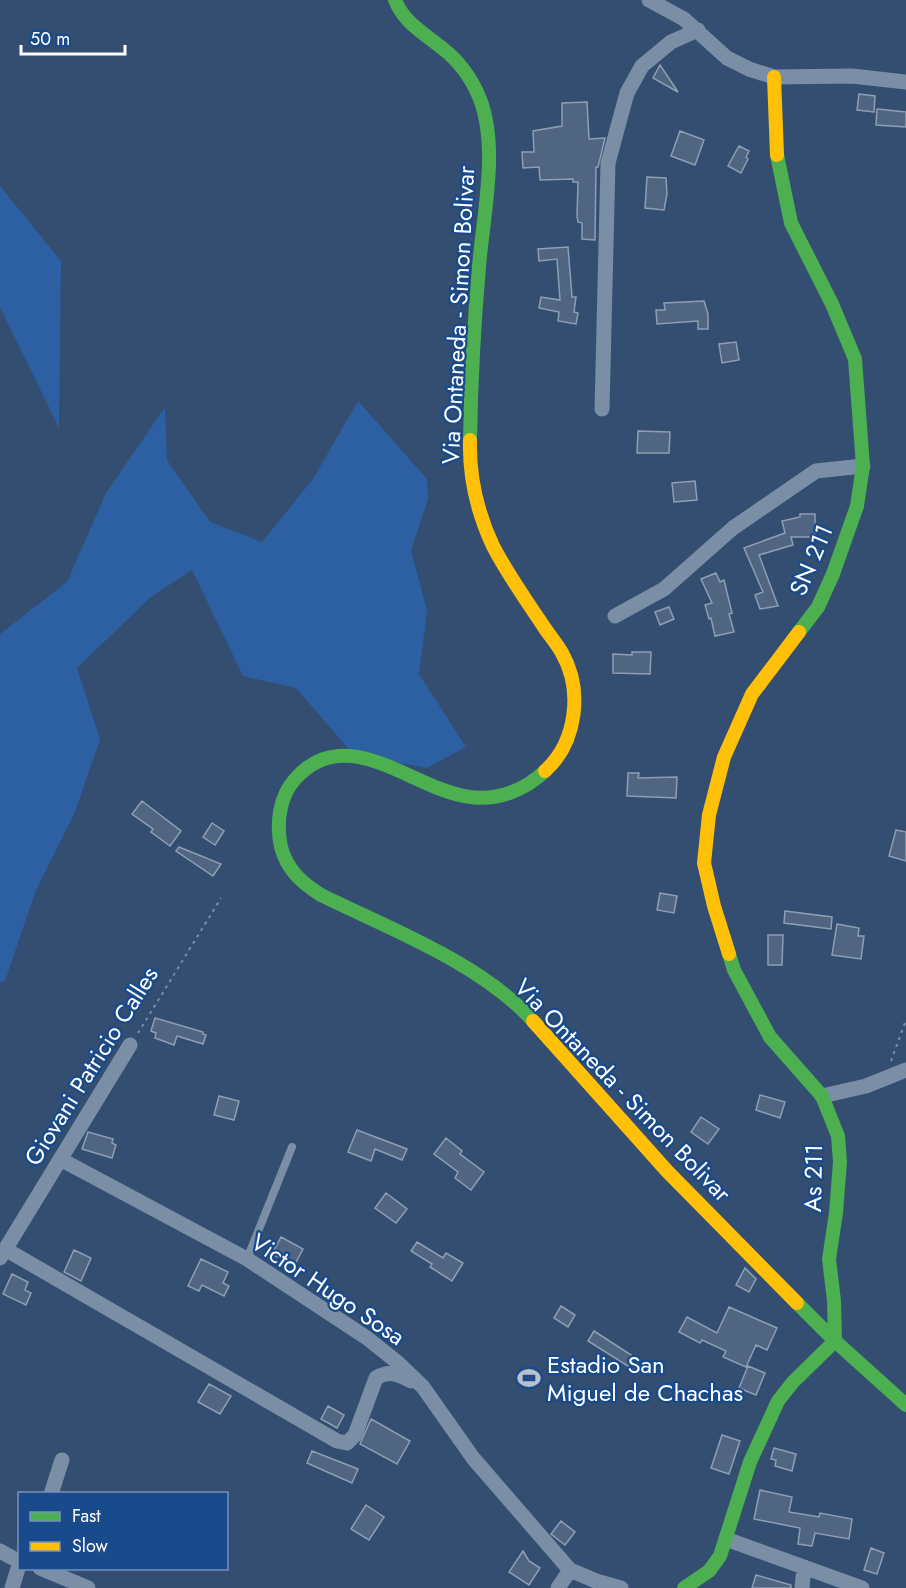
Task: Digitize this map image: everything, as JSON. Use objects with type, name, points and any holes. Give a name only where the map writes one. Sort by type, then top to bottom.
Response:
[{"type":"street","name":"Via Ontaneda - Simon Bolivar","points":[[395,0],[409,23],[443,49],[463,69],[477,91],[485,118],[488,133],[488,169],[478,273],[471,419],[474,494],[486,530],[512,578],[564,656],[573,686],[573,719],[568,738],[554,761],[536,781],[525,788],[502,795],[474,798],[451,794],[393,768],[353,755],[336,755],[320,759],[293,778],[279,816],[280,843],[292,872],[305,885],[455,961],[493,986],[529,1017],[667,1170],[835,1341],[906,1405]]},
{"type":"street","points":[[650,0],[684,19],[727,58],[749,69],[774,77],[852,76],[906,82]]},
{"type":"street","points":[[602,409],[608,163],[627,93],[642,66],[671,42],[698,30]]},
{"type":"street","name":"SN 211","points":[[770,1037],[734,970],[714,906],[704,863],[709,815],[724,758],[752,694],[818,607],[833,574],[857,506],[863,466],[855,359],[832,304],[791,223],[777,155],[774,77]]},
{"type":"street","points":[[615,616],[664,589],[733,528],[816,471],[863,466]]},
{"type":"street","name":"As 211","points":[[770,1037],[822,1096],[838,1136],[840,1162],[829,1259],[834,1301],[835,1341]]},
{"type":"street","name":"Giovani Patricio Calles","points":[[2,1253],[130,1045]]},
{"type":"street","points":[[822,1096],[866,1086],[906,1070]]},
{"type":"street","name":"Victor Hugo Sosa","points":[[60,1159],[247,1259],[366,1338],[397,1362],[423,1387],[473,1458],[570,1570]]},
{"type":"street","points":[[2,1253],[337,1442],[347,1443],[355,1435],[376,1378],[383,1373],[394,1373],[423,1387]]},
{"type":"street","points":[[684,1588],[709,1571],[720,1556],[750,1462],[774,1409],[793,1382],[835,1341]]},
{"type":"street","points":[[52,1492],[62,1460]]},
{"type":"street","points":[[726,1539],[862,1588]]},
{"type":"street","points":[[0,1551],[18,1561]]},
{"type":"street","points":[[802,1588],[804,1567]]},
{"type":"street","points":[[12,1588],[18,1568]]},
{"type":"street","points":[[43,1570],[88,1588]]},
{"type":"street","points":[[558,1588],[570,1570],[621,1588]]},
{"type":"lane","points":[[247,1259],[292,1147]]},
{"type":"path","name":"Giovani Patricio Calles","points":[[130,1045],[221,898]]},
{"type":"path","points":[[890,1064],[906,1020]]},
{"type":"shaded area","points":[[0,186],[61,261],[59,428],[0,307]]},
{"type":"shaded area","points":[[358,401],[427,479],[428,499],[411,550],[427,611],[419,674],[466,747],[427,768],[354,755],[296,688],[243,676],[192,570],[151,597],[77,668],[100,739],[75,812],[36,890],[5,981],[0,983],[0,634],[67,582],[106,493],[165,407],[167,460],[210,522],[262,542],[313,479]]},
{"type":"building","points":[[660,65],[678,92],[653,78]]},
{"type":"building","points":[[859,94],[875,96],[874,112],[857,110]]},
{"type":"building","points":[[587,102],[589,139],[605,138],[598,167],[596,167],[595,240],[582,239],[582,223],[578,222],[577,216],[578,182],[573,182],[573,179],[540,180],[539,167],[523,168],[522,152],[534,152],[533,131],[562,126],[562,103]]},
{"type":"building","points":[[877,109],[906,112],[906,127],[876,125]]},
{"type":"building","points":[[680,131],[704,140],[695,165],[671,156]]},
{"type":"building","points":[[739,146],[749,151],[741,173],[728,166]]},
{"type":"building","points":[[647,177],[666,178],[667,194],[664,210],[645,208]]},
{"type":"building","points":[[568,247],[572,297],[576,297],[574,312],[578,313],[576,324],[558,321],[559,312],[539,308],[541,297],[560,300],[557,259],[539,261],[538,249]]},
{"type":"building","points":[[704,301],[708,314],[708,329],[698,329],[698,321],[657,324],[656,310],[665,310],[664,303]]},
{"type":"building","points":[[736,342],[739,360],[722,363],[719,344]]},
{"type":"building","points":[[638,431],[670,432],[669,453],[637,453]]},
{"type":"building","points":[[695,481],[697,500],[674,502],[672,483]]},
{"type":"building","points":[[800,514],[815,514],[815,537],[791,537],[793,545],[759,555],[778,606],[760,609],[755,595],[763,592],[744,548],[785,533],[782,521],[800,517]]},
{"type":"building","points":[[716,573],[720,582],[724,580],[734,632],[715,636],[705,605],[712,603],[701,579]]},
{"type":"building","points":[[669,607],[674,619],[660,625],[655,612]]},
{"type":"building","points":[[632,652],[651,652],[650,674],[613,673],[613,654],[632,655]]},
{"type":"building","points":[[628,773],[639,773],[638,778],[677,777],[676,798],[627,796]]},
{"type":"building","points":[[142,801],[181,831],[170,846],[151,832],[153,829],[132,814]]},
{"type":"building","points":[[212,823],[224,831],[215,845],[203,837]]},
{"type":"building","points":[[896,830],[906,832],[906,861],[889,856]]},
{"type":"building","points":[[179,847],[221,864],[213,876],[176,851]]},
{"type":"building","points":[[660,893],[677,896],[674,913],[657,910]]},
{"type":"building","points":[[785,911],[832,917],[831,929],[784,923]]},
{"type":"building","points":[[837,924],[859,928],[858,936],[864,936],[861,959],[832,955]]},
{"type":"building","points":[[768,935],[783,935],[782,965],[768,965]]},
{"type":"building","points":[[155,1018],[203,1032],[206,1035],[203,1044],[177,1036],[174,1045],[155,1038],[156,1033],[151,1031]]},
{"type":"building","points":[[760,1095],[785,1102],[780,1118],[756,1110]]},
{"type":"building","points":[[219,1096],[239,1101],[234,1120],[214,1115]]},
{"type":"building","points":[[701,1117],[719,1129],[708,1144],[691,1132]]},
{"type":"building","points":[[357,1130],[407,1149],[402,1160],[375,1149],[371,1161],[348,1152]]},
{"type":"building","points":[[88,1132],[113,1139],[112,1143],[116,1145],[112,1158],[82,1149]]},
{"type":"building","points":[[446,1138],[462,1151],[460,1154],[484,1172],[471,1190],[455,1178],[458,1172],[434,1154]]},
{"type":"building","points":[[386,1193],[407,1209],[396,1223],[375,1208]]},
{"type":"building","points":[[281,1237],[303,1249],[294,1266],[272,1254]]},
{"type":"building","points":[[417,1242],[443,1258],[446,1253],[463,1263],[452,1281],[430,1267],[432,1264],[411,1251]]},
{"type":"building","points":[[74,1250],[91,1258],[81,1281],[64,1272]]},
{"type":"building","points":[[201,1259],[228,1272],[223,1283],[229,1286],[224,1296],[202,1285],[199,1291],[188,1286]]},
{"type":"building","points":[[745,1268],[756,1279],[749,1292],[736,1285]]},
{"type":"building","points":[[12,1274],[28,1282],[25,1290],[31,1293],[26,1305],[3,1294]]},
{"type":"building","points":[[561,1306],[575,1315],[568,1327],[554,1318]]},
{"type":"building","points":[[729,1307],[777,1328],[767,1350],[756,1345],[746,1367],[723,1357],[726,1351],[702,1340],[700,1343],[679,1332],[687,1317],[717,1333]]},
{"type":"building","points":[[594,1331],[645,1364],[639,1373],[588,1341]]},
{"type":"building","points":[[748,1366],[765,1373],[756,1395],[739,1388]]},
{"type":"building","points":[[209,1384],[231,1396],[220,1414],[198,1402]]},
{"type":"building","points":[[328,1406],[344,1415],[337,1428],[321,1419]]},
{"type":"building","points":[[371,1419],[410,1441],[397,1464],[360,1444]]},
{"type":"building","points":[[722,1435],[740,1441],[729,1474],[711,1468]]},
{"type":"building","points":[[774,1448],[796,1454],[792,1471],[775,1466],[776,1460],[771,1459]]},
{"type":"building","points":[[312,1451],[358,1469],[352,1483],[307,1463]]},
{"type":"building","points":[[760,1490],[792,1497],[789,1512],[819,1517],[820,1513],[852,1519],[849,1539],[815,1533],[812,1546],[798,1544],[800,1528],[754,1519]]},
{"type":"building","points":[[366,1505],[384,1517],[369,1540],[351,1529]]},
{"type":"building","points":[[561,1521],[575,1532],[565,1545],[551,1534]]},
{"type":"building","points":[[871,1548],[884,1553],[877,1574],[864,1570]]},
{"type":"building","points":[[523,1551],[529,1561],[540,1568],[529,1585],[509,1572]]},
{"type":"building","points":[[756,1575],[791,1585],[791,1588],[752,1588]]},
{"type":"traffic: fast","points":[[395,0],[409,21],[448,53],[464,71],[477,92],[486,118],[488,182],[479,267],[470,440]]},
{"type":"traffic: fast","points":[[777,155],[791,223],[832,304],[855,359],[863,466],[857,506],[833,574],[818,607],[799,632]]},
{"type":"traffic: fast","points":[[533,1021],[512,1000],[461,965],[321,895],[308,886],[287,863],[281,847],[279,820],[282,802],[296,778],[316,762],[337,756],[359,757],[448,792],[480,798],[501,796],[520,789],[545,771]]},
{"type":"traffic: fast","points":[[684,1588],[709,1571],[720,1556],[750,1462],[778,1401],[793,1382],[835,1341],[834,1301],[829,1259],[840,1162],[838,1136],[822,1096],[770,1037],[734,970],[729,954]]},
{"type":"traffic: fast","points":[[797,1303],[906,1405]]},
{"type":"traffic: slow","points":[[774,77],[777,155]]},
{"type":"traffic: slow","points":[[470,440],[473,481],[478,507],[487,533],[511,577],[562,653],[573,683],[574,699],[570,731],[556,759],[545,771]]},
{"type":"traffic: slow","points":[[729,954],[704,863],[709,815],[724,757],[752,694],[799,632]]},
{"type":"traffic: slow","points":[[533,1021],[667,1171],[797,1303]]},
{"type":"place","name":"Estadio San Miguel de Chachas","points":[[529,1378]]}]
